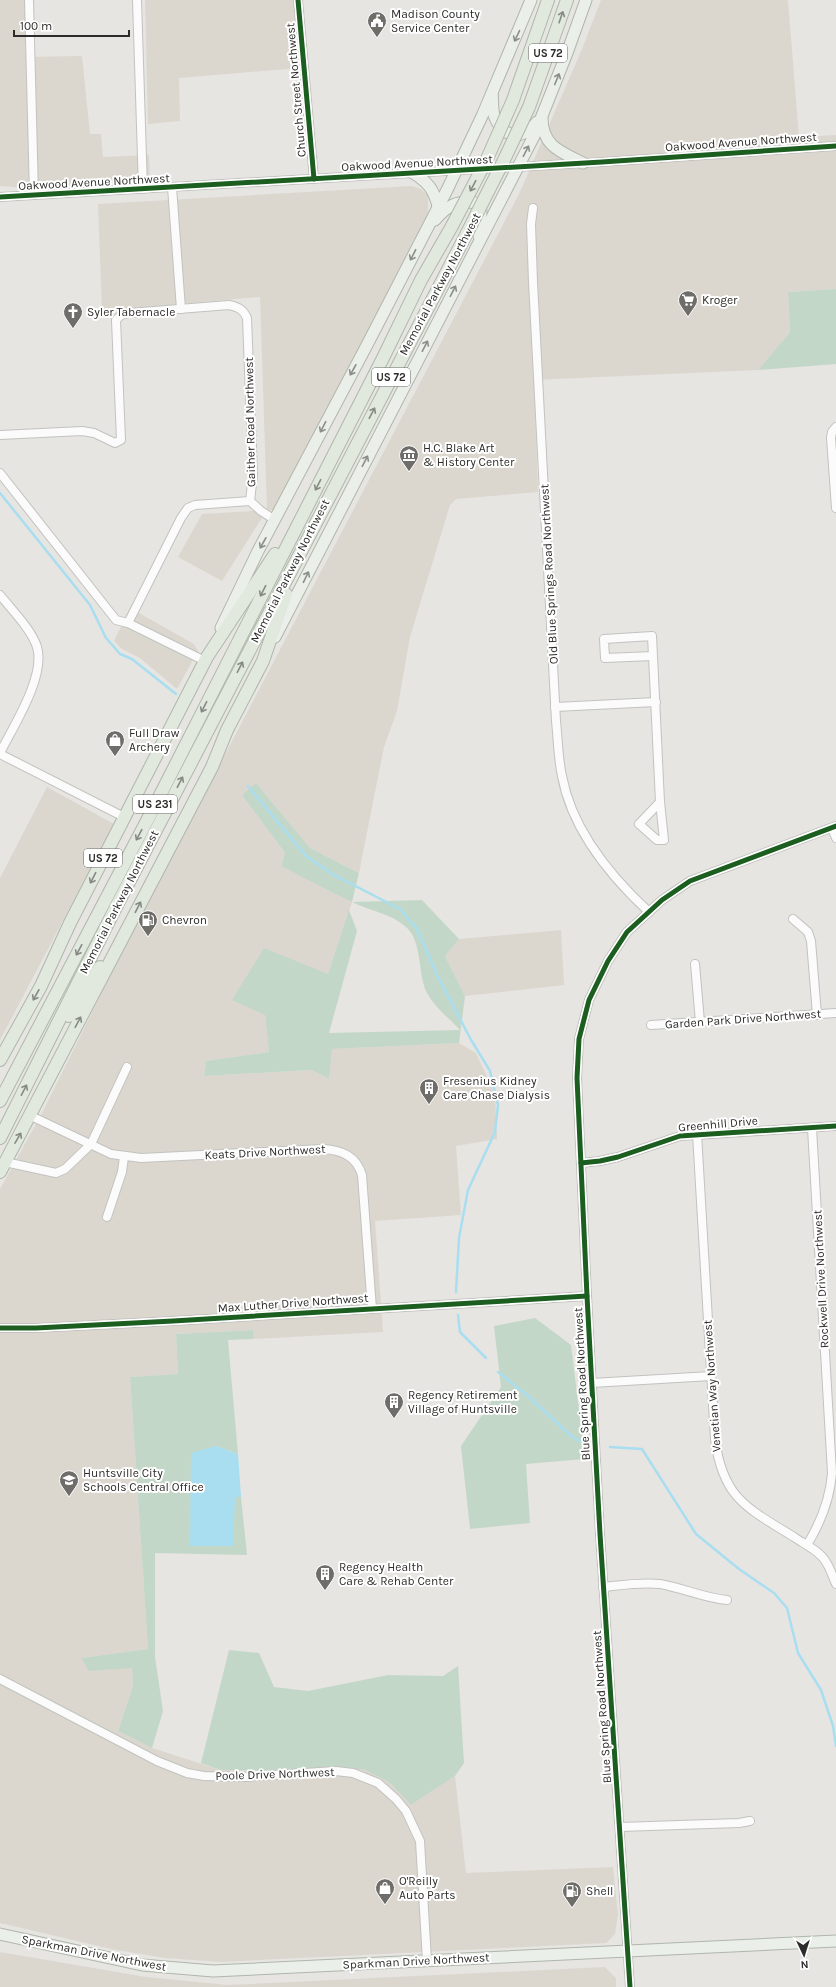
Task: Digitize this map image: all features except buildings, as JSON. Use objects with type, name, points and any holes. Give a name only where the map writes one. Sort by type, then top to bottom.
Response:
[{"type":"highway","name":"Memorial Parkway Northwest","points":[[0,1100],[147,820],[306,506],[384,356],[421,280],[452,226],[487,159],[513,100],[548,0]]},
{"type":"highway","name":"Memorial Parkway Northwest","points":[[0,1138],[315,522],[504,160],[528,106],[567,0]]},
{"type":"highway","name":"US 72","points":[[0,1060],[41,986],[70,923],[206,659],[306,506]]},
{"type":"highway","name":"US 72","points":[[2,1167],[31,1116],[119,943],[212,767],[227,730],[262,661],[277,616],[315,522]]},
{"type":"highway","points":[[48,1042],[63,1026],[103,962],[119,943]]},
{"type":"main road","points":[[206,659],[258,551],[456,170],[492,92],[531,0]]},
{"type":"main road","points":[[262,661],[518,167],[568,53],[586,0]]},
{"type":"main road","points":[[492,92],[494,115],[505,131],[511,134],[522,135],[530,130],[542,115]]},
{"type":"main road","points":[[542,115],[542,130],[550,143],[559,151],[583,163]]},
{"type":"main road","points":[[413,173],[425,180],[432,188],[438,206]]},
{"type":"main road","points":[[426,229],[442,212],[454,203],[468,201],[476,203],[482,212],[481,231],[477,246]]},
{"type":"main road","name":"Sparkman Drive Northwest","points":[[0,1934],[130,1962],[178,1969],[213,1971],[260,1970],[836,1941]]},
{"type":"street","points":[[29,0],[34,195]]},
{"type":"street","points":[[137,0],[143,189]]},
{"type":"street","name":"Church Street Northwest","points":[[298,0],[314,179]]},
{"type":"street","name":"Oakwood Avenue Northwest","points":[[0,196],[14,197],[518,167],[836,146]]},
{"type":"street","points":[[172,187],[180,309]]},
{"type":"street","name":"Old Blue Springs Road Northwest","points":[[533,208],[533,282],[555,707],[562,775],[571,809],[585,837],[608,870],[628,893],[649,912]]},
{"type":"street","name":"Gaither Road Northwest","points":[[0,436],[82,431],[94,433],[115,442],[121,440],[116,320],[121,315],[129,313],[229,305],[237,306],[244,311],[247,318],[253,475],[250,501],[195,505],[188,508],[181,518],[128,623]]},
{"type":"street","points":[[836,427],[832,432],[831,438],[836,508]]},
{"type":"street","points":[[0,473],[116,620],[128,623],[206,659]]},
{"type":"street","points":[[250,501],[261,512],[275,520]]},
{"type":"street","points":[[0,594],[30,633],[37,646],[39,655],[38,671],[32,690],[0,754],[124,817]]},
{"type":"street","points":[[654,656],[605,658],[604,639],[652,636],[654,656],[660,802]]},
{"type":"street","points":[[555,707],[656,702]]},
{"type":"street","points":[[834,826],[836,838]]},
{"type":"street","name":"Blue Spring Road Northwest","points":[[630,1987],[603,1587],[587,1296],[577,1055],[583,1020],[598,981],[617,945],[627,932],[662,900],[690,881],[834,826]]},
{"type":"street","points":[[793,919],[808,932],[811,941],[817,1014]]},
{"type":"street","points":[[695,964],[700,1022]]},
{"type":"street","name":"Garden Park Drive Northwest","points":[[651,1025],[836,1013]]},
{"type":"street","points":[[2,1167],[56,1173],[65,1169],[91,1144],[128,1067]]},
{"type":"street","name":"Keats Drive Northwest","points":[[31,1116],[111,1154],[124,1157],[168,1157],[323,1149],[338,1150],[347,1154],[359,1167],[362,1175],[372,1309]]},
{"type":"street","name":"Greenhill Drive","points":[[581,1162],[600,1161],[618,1157],[667,1139],[680,1136],[836,1126]]},
{"type":"street","name":"Rockwell Drive Northwest","points":[[807,1545],[825,1510],[832,1473],[812,1128]]},
{"type":"street","name":"Venetian Way Northwest","points":[[697,1134],[717,1457],[724,1480],[743,1504],[807,1545],[826,1561],[836,1584]]},
{"type":"street","points":[[107,1217],[122,1172],[124,1157]]},
{"type":"street","name":"Max Luther Drive Northwest","points":[[0,1328],[122,1324],[587,1296]]},
{"type":"street","points":[[592,1383],[711,1376]]},
{"type":"street","points":[[603,1587],[634,1583],[660,1584],[714,1599],[727,1600]]},
{"type":"street","name":"Poole Drive Northwest","points":[[1,1683],[157,1761],[187,1773],[204,1776],[244,1777],[336,1771],[353,1773],[378,1783],[396,1799],[406,1811],[420,1841],[427,1961]]},
{"type":"street","points":[[620,1827],[750,1821]]},
{"type":"shaded area","points":[[0,0],[26,0],[26,57],[82,56],[90,134],[101,134],[103,157],[149,155],[150,181],[28,188],[0,186]]},
{"type":"shaded area","points":[[145,0],[295,0],[299,68],[179,78],[180,121],[148,124]]},
{"type":"shaded area","points":[[601,0],[788,0],[799,137],[836,135],[836,289],[788,292],[790,332],[758,370],[534,380],[538,492],[456,499],[450,505],[410,637],[397,711],[384,747],[359,873],[310,848],[256,783],[242,795],[285,853],[281,866],[352,902],[328,974],[265,1015],[269,1052],[206,1061],[204,1076],[312,1070],[329,1079],[331,1049],[459,1043],[476,1053],[495,1094],[497,1139],[456,1146],[461,1215],[375,1221],[383,1332],[253,1339],[253,1330],[176,1334],[178,1374],[130,1377],[148,1649],[81,1658],[90,1671],[132,1667],[133,1686],[118,1731],[152,1748],[221,1770],[285,1771],[307,1769],[363,1769],[389,1782],[411,1805],[455,1776],[466,1873],[613,1867],[618,1915],[615,1934],[606,1943],[221,1962],[165,1958],[111,1949],[0,1923],[0,1189],[42,1113],[134,928],[520,192],[582,49]]},
{"type":"shaded area","points":[[412,186],[421,189],[428,195],[428,213],[276,510],[267,510],[260,297],[102,311],[98,204]]},
{"type":"shaded area","points":[[267,510],[222,581],[178,557],[202,514]]},
{"type":"shaded area","points":[[130,608],[194,644],[198,651],[177,689],[140,658],[122,649],[114,641]]},
{"type":"shaded area","points":[[47,787],[114,824],[0,1040],[0,878]]},
{"type":"shaded area","points":[[561,930],[564,985],[465,996],[445,956],[459,939]]},
{"type":"shaded area","points":[[0,1952],[146,1977],[228,1985],[605,1967],[616,1978],[616,1987],[0,1987]]},
{"type":"green space","points":[[836,289],[836,364],[758,370],[790,332],[788,292]]},
{"type":"green space","points":[[256,783],[310,848],[359,873],[352,902],[281,866],[285,853],[242,795]]},
{"type":"green space","points":[[422,900],[459,939],[445,956],[465,996],[459,1043],[332,1049],[329,1079],[312,1070],[204,1076],[206,1061],[269,1052],[265,1015],[232,1000],[264,948],[328,974],[349,910],[357,931],[329,1033],[460,1030],[437,1007],[426,991],[415,941],[407,928],[395,919],[352,902]]},
{"type":"green space","points":[[535,1318],[571,1345],[585,1459],[526,1464],[530,1523],[470,1529],[461,1446],[501,1387],[494,1326]]},
{"type":"green space","points":[[253,1330],[253,1339],[228,1340],[238,1454],[216,1446],[235,1497],[241,1497],[247,1555],[155,1553],[155,1657],[163,1711],[152,1748],[118,1731],[133,1686],[132,1668],[89,1671],[81,1658],[148,1649],[130,1377],[178,1374],[176,1334]]},
{"type":"green space","points":[[229,1650],[259,1653],[274,1687],[308,1691],[388,1675],[443,1676],[458,1666],[464,1763],[455,1776],[411,1805],[389,1782],[363,1769],[307,1769],[285,1771],[221,1770],[201,1763]]},
{"type":"water","points":[[216,1446],[238,1454],[241,1497],[235,1497],[233,1546],[190,1546],[191,1453]]},
{"type":"waterway","points":[[0,493],[90,605],[106,638],[120,654],[132,659],[176,694]]},
{"type":"waterway","points":[[248,786],[306,856],[332,874],[400,909],[417,929],[437,975],[470,1038],[490,1071],[498,1105],[495,1132],[468,1190],[459,1238],[456,1292]]},
{"type":"waterway","points":[[458,1315],[460,1332],[486,1358]]},
{"type":"waterway","points":[[498,1372],[528,1396],[571,1436],[580,1441]]},
{"type":"waterway","points":[[610,1447],[642,1449],[696,1534],[739,1569],[774,1593],[787,1608],[798,1653],[821,1690],[833,1726],[836,1746]]},
{"type":"cycle path","points":[[298,0],[314,179]]},
{"type":"cycle path","points":[[0,197],[602,162],[836,146]]},
{"type":"cycle path","points":[[630,1987],[600,1534],[587,1296],[577,1078],[579,1039],[589,1000],[608,961],[627,932],[662,900],[690,881],[836,826]]},
{"type":"cycle path","points":[[581,1163],[618,1157],[680,1136],[836,1126]]},
{"type":"cycle path","points":[[0,1328],[36,1328],[173,1321],[587,1296]]},
{"type":"place","name":"Madison County Service Center","points":[[377,38]]},
{"type":"place","name":"Kroger","points":[[688,317]]},
{"type":"place","name":"Syler Tabernacle","points":[[73,329]]},
{"type":"place","name":"H.C. Blake Art & History Center","points":[[409,472]]},
{"type":"place","name":"Full Draw Archery","points":[[115,757]]},
{"type":"place","name":"Chevron","points":[[148,937]]},
{"type":"place","name":"Fresenius Kidney Care Chase Dialysis","points":[[429,1105]]},
{"type":"place","name":"Regency Retirement Village of Huntsville","points":[[394,1419]]},
{"type":"place","name":"Huntsville City Schools Central Office","points":[[69,1497]]},
{"type":"place","name":"Regency Health Care & Rehab Center","points":[[325,1591]]},
{"type":"place","name":"O'Reilly Auto Parts","points":[[385,1905]]},
{"type":"place","name":"Shell","points":[[572,1908]]}]
